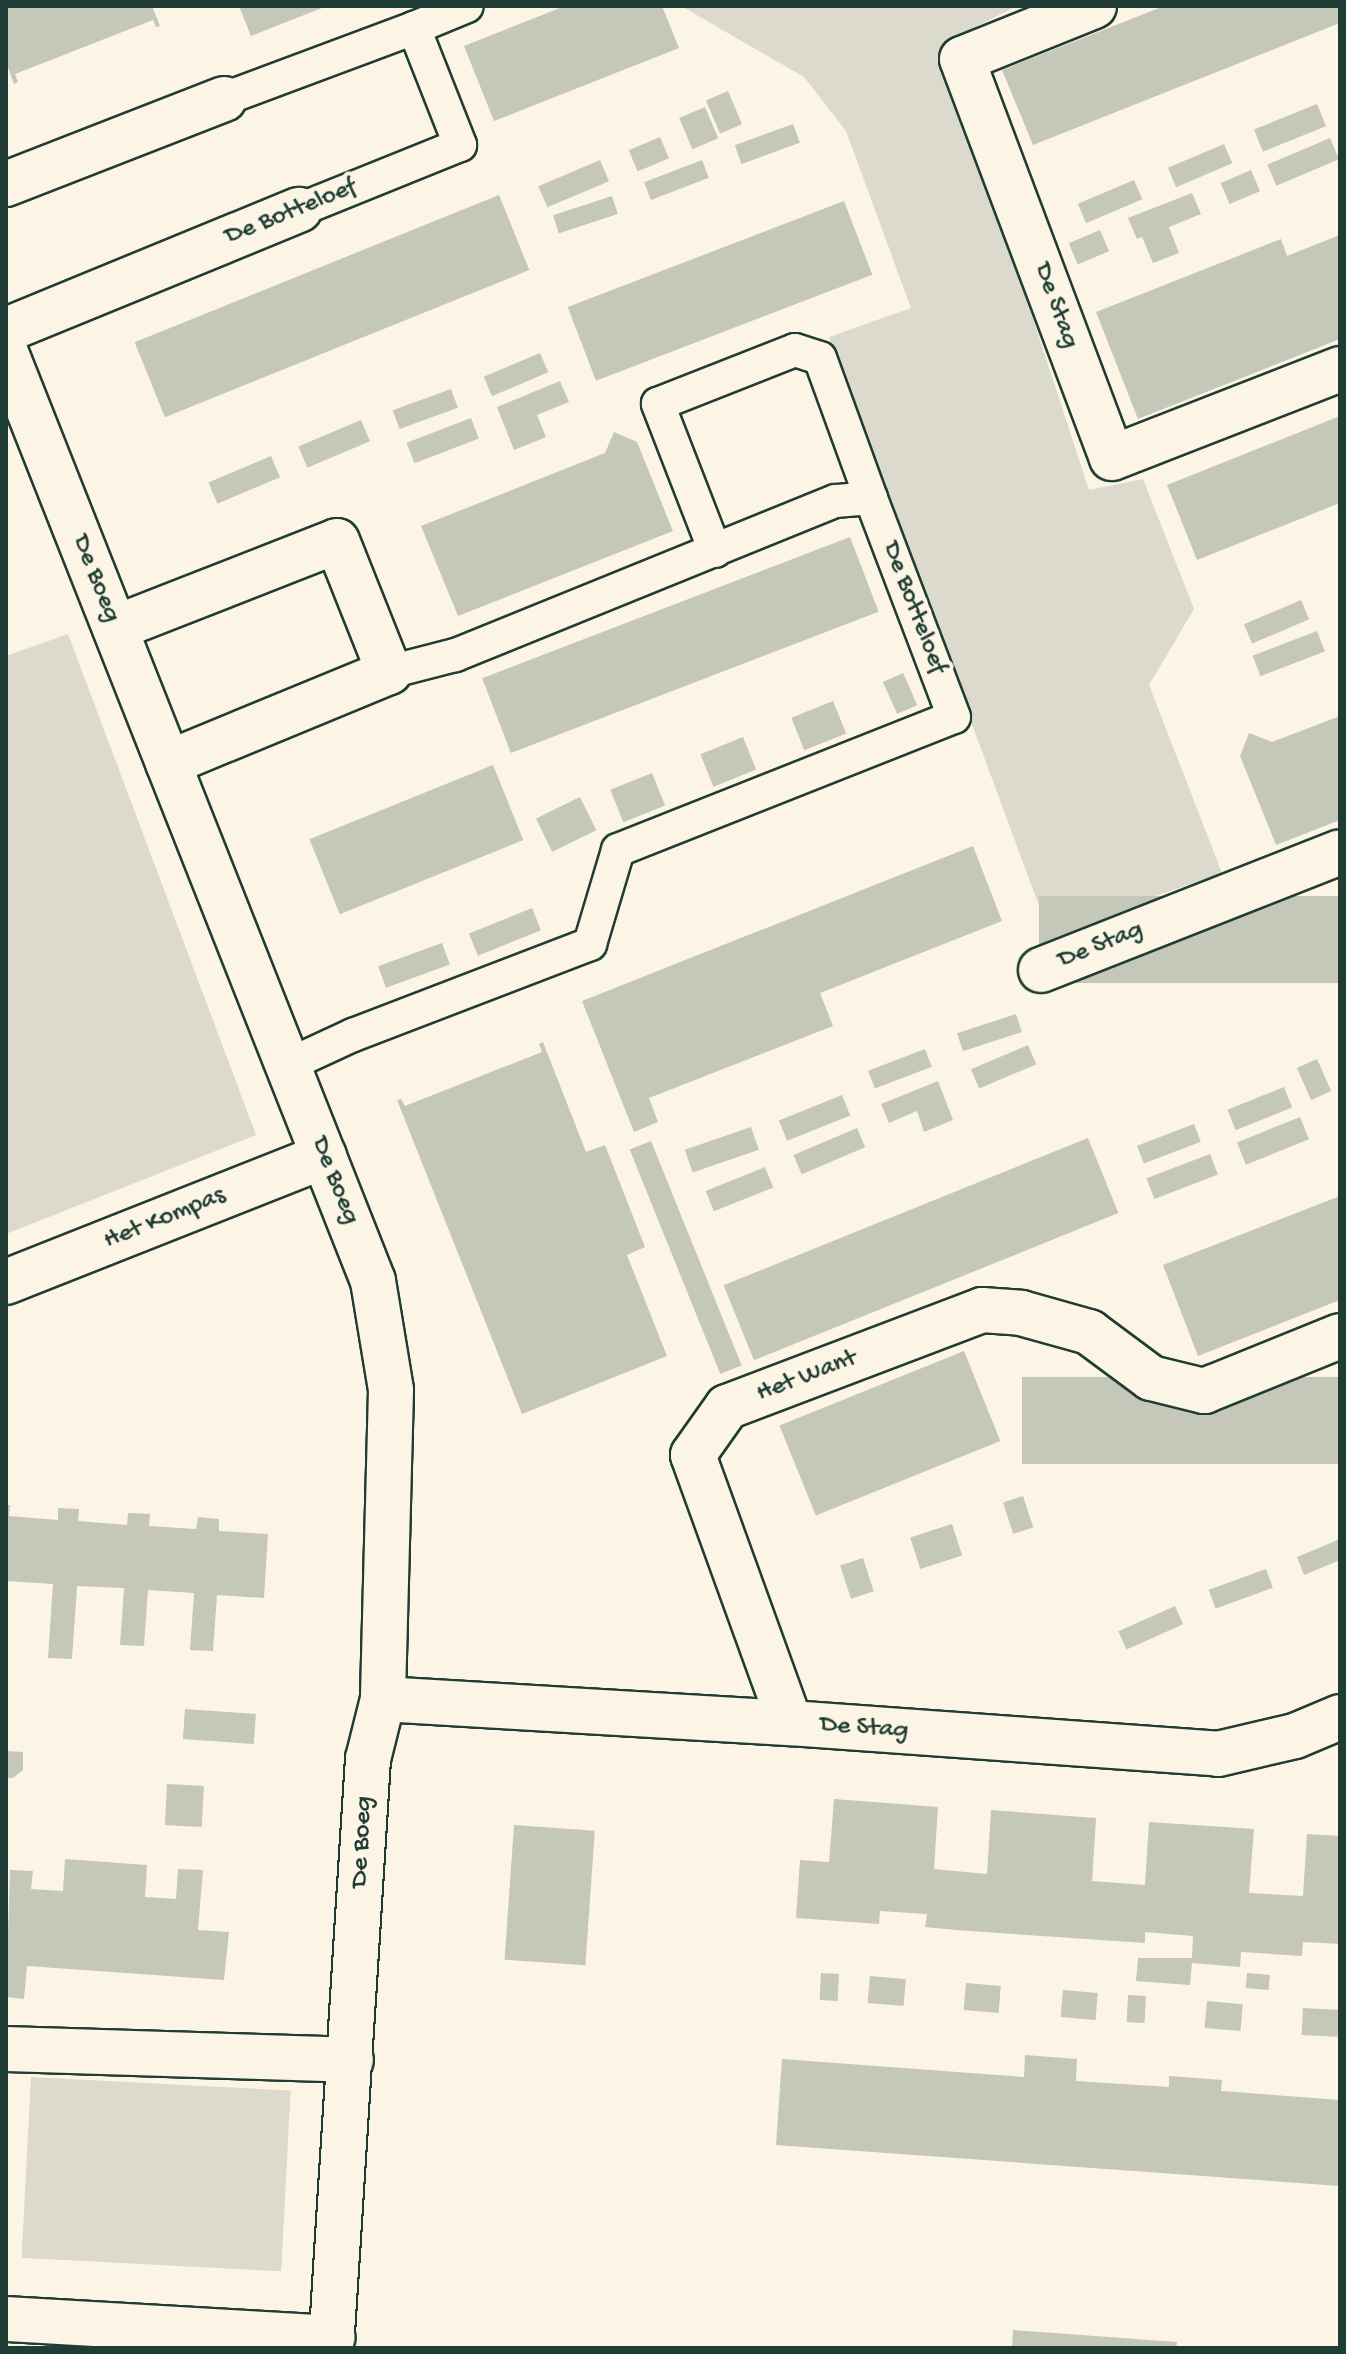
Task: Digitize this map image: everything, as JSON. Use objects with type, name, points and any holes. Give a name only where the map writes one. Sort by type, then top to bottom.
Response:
[{"type":"street","name":"De Stag","points":[[1094,6],[962,59],[1112,458],[1340,369]]},
{"type":"street","points":[[6,184],[224,99]]},
{"type":"street","name":"De Botteloef","points":[[6,330],[299,210]]},
{"type":"street","name":"De Boeg","points":[[6,353],[373,1281],[391,1390],[383,1699],[368,1759],[332,2343],[6,2319]]},
{"type":"street","points":[[115,628],[337,541],[389,672],[168,763]]},
{"type":"street","name":"De Stag","points":[[1041,970],[1340,852]]},
{"type":"street","name":"Het Kompas","points":[[6,1282],[324,1156]]},
{"type":"street","name":"Het Want","points":[[790,1723],[693,1455],[727,1407],[982,1310],[1021,1313],[1089,1332],[1151,1378],[1204,1391],[1340,1336]]},
{"type":"street","name":"De Stag","points":[[383,1699],[790,1723],[1218,1754],[1295,1736],[1340,1717]]},
{"type":"street","points":[[6,2049],[351,2060]]},
{"type":"lane","points":[[224,99],[467,6]]},
{"type":"lane","name":"De Botteloef","points":[[299,210],[460,145],[414,28]]},
{"type":"lane","name":"De Botteloef","points":[[288,1065],[353,1035],[590,944],[618,850],[954,717],[820,358],[795,350],[658,404],[715,551]]},
{"type":"lane","points":[[389,672],[455,655],[835,501],[871,498]]},
{"type":"shaded area","points":[[681,6],[1017,6],[943,43],[1089,490],[1143,479],[1194,609],[1149,685],[1222,873],[1049,933],[829,337],[911,308],[846,131],[804,77]]},
{"type":"shaded area","points":[[68,634],[256,1135],[6,1234],[6,656]]},
{"type":"shaded area","points":[[31,2077],[291,2091],[281,2271],[22,2258]]},
{"type":"building","points":[[6,6],[152,6],[160,26],[156,27],[153,20],[15,74],[18,82],[14,84],[6,62]]},
{"type":"building","points":[[239,6],[327,6],[251,36]]},
{"type":"building","points":[[565,6],[662,6],[679,48],[494,121],[464,46]]},
{"type":"building","points":[[1164,6],[1340,6],[1340,23],[1033,145],[1002,70]]},
{"type":"building","points":[[728,91],[742,124],[720,134],[706,100]]},
{"type":"building","points":[[1317,104],[1326,126],[1263,152],[1254,129]]},
{"type":"building","points":[[705,107],[718,138],[693,149],[679,118]]},
{"type":"building","points":[[793,124],[800,143],[742,164],[735,145]]},
{"type":"building","points":[[660,137],[669,158],[638,171],[629,150]]},
{"type":"building","points":[[1330,138],[1339,159],[1276,186],[1267,165]]},
{"type":"building","points":[[1224,144],[1232,163],[1176,187],[1168,168]]},
{"type":"building","points":[[600,160],[609,181],[547,207],[538,186]]},
{"type":"building","points":[[702,160],[709,178],[651,200],[644,182]]},
{"type":"building","points":[[1251,170],[1260,191],[1230,204],[1221,183]]},
{"type":"building","points":[[1134,180],[1142,199],[1086,223],[1078,204]]},
{"type":"building","points":[[1192,193],[1201,214],[1169,227],[1179,253],[1153,263],[1142,237],[1137,239],[1128,218]]},
{"type":"building","points":[[499,195],[529,270],[165,417],[135,342]]},
{"type":"building","points":[[612,196],[618,214],[559,233],[553,215]]},
{"type":"building","points":[[844,201],[872,275],[596,381],[568,307]]},
{"type":"building","points":[[1100,230],[1109,251],[1078,264],[1069,243]]},
{"type":"building","points":[[1340,235],[1340,339],[1138,419],[1096,312],[1281,239],[1287,256]]},
{"type":"building","points":[[540,353],[548,372],[492,396],[484,377]]},
{"type":"building","points":[[560,381],[569,402],[537,415],[546,437],[514,450],[497,407]]},
{"type":"building","points":[[451,389],[458,408],[400,429],[393,410]]},
{"type":"building","points":[[1340,416],[1340,503],[1197,560],[1167,485]]},
{"type":"building","points":[[471,418],[479,439],[414,463],[407,443]]},
{"type":"building","points":[[361,420],[370,441],[307,468],[298,447]]},
{"type":"building","points":[[614,432],[637,442],[673,531],[458,616],[421,526],[605,453]]},
{"type":"building","points":[[271,456],[280,477],[217,504],[208,483]]},
{"type":"building","points":[[850,537],[879,612],[511,753],[482,678]]},
{"type":"building","points":[[1301,600],[1309,619],[1252,644],[1244,624]]},
{"type":"building","points":[[1317,631],[1325,652],[1260,676],[1253,656]]},
{"type":"building","points":[[903,673],[917,705],[897,714],[883,682]]},
{"type":"building","points":[[833,701],[846,733],[804,750],[791,718]]},
{"type":"building","points":[[1340,716],[1340,820],[1276,845],[1240,756],[1249,733],[1272,742]]},
{"type":"building","points":[[743,737],[756,769],[713,787],[700,754]]},
{"type":"building","points":[[493,765],[523,840],[340,914],[309,839]]},
{"type":"building","points":[[652,773],[665,805],[623,822],[610,790]]},
{"type":"building","points":[[580,797],[596,830],[552,852],[536,818]]},
{"type":"building","points":[[973,846],[1002,921],[820,993],[833,1026],[649,1098],[658,1122],[634,1132],[582,1001]]},
{"type":"building","points":[[1039,896],[1340,896],[1340,983],[1039,983]]},
{"type":"building","points":[[532,908],[541,930],[478,956],[469,933]]},
{"type":"building","points":[[442,943],[450,965],[386,988],[378,966]]},
{"type":"building","points":[[1016,1014],[1022,1032],[963,1051],[957,1033]]},
{"type":"building","points":[[543,1042],[586,1152],[605,1145],[645,1247],[627,1255],[667,1356],[522,1414],[397,1100],[401,1099],[405,1106],[542,1052],[539,1044]]},
{"type":"building","points":[[1028,1045],[1036,1064],[979,1089],[971,1069]]},
{"type":"building","points":[[925,1049],[932,1067],[875,1089],[868,1071]]},
{"type":"building","points":[[1317,1059],[1331,1091],[1311,1100],[1297,1068]]},
{"type":"building","points":[[938,1081],[953,1120],[924,1132],[917,1111],[889,1123],[881,1104]]},
{"type":"building","points":[[1284,1087],[1292,1107],[1236,1130],[1227,1110]]},
{"type":"building","points":[[842,1095],[850,1115],[787,1141],[779,1120]]},
{"type":"building","points":[[1300,1117],[1309,1139],[1246,1165],[1237,1142]]},
{"type":"building","points":[[1194,1124],[1201,1142],[1144,1164],[1137,1146]]},
{"type":"building","points":[[751,1127],[759,1150],[693,1172],[685,1150]]},
{"type":"building","points":[[857,1128],[865,1147],[802,1174],[793,1155]]},
{"type":"building","points":[[1088,1138],[1118,1213],[754,1360],[724,1285]]},
{"type":"building","points":[[651,1141],[742,1365],[720,1374],[630,1150]]},
{"type":"building","points":[[1210,1154],[1218,1175],[1154,1199],[1147,1178]]},
{"type":"building","points":[[765,1167],[773,1187],[714,1211],[706,1191]]},
{"type":"building","points":[[1340,1196],[1340,1300],[1198,1356],[1163,1265]]},
{"type":"building","points":[[964,1351],[1000,1441],[816,1515],[779,1426]]},
{"type":"building","points":[[1022,1377],[1340,1377],[1340,1464],[1022,1464]]},
{"type":"building","points":[[1023,1496],[1033,1527],[1013,1534],[1003,1502]]},
{"type":"building","points":[[6,1505],[10,1505],[9,1516],[58,1520],[58,1508],[79,1509],[78,1521],[127,1525],[128,1513],[150,1514],[149,1526],[196,1529],[198,1517],[219,1519],[219,1531],[268,1534],[264,1598],[217,1595],[213,1651],[190,1650],[194,1593],[148,1590],[144,1646],[120,1645],[124,1588],[77,1586],[72,1659],[48,1658],[53,1584],[6,1581]]},
{"type":"building","points":[[952,1524],[962,1555],[920,1569],[910,1538]]},
{"type":"building","points":[[1340,1539],[1340,1560],[1304,1575],[1297,1557]]},
{"type":"building","points":[[863,1558],[874,1591],[851,1599],[840,1565]]},
{"type":"building","points":[[1266,1569],[1273,1588],[1216,1609],[1209,1590]]},
{"type":"building","points":[[1175,1606],[1183,1624],[1126,1649],[1118,1631]]},
{"type":"building","points":[[185,1709],[256,1714],[254,1744],[183,1739]]},
{"type":"building","points":[[6,1751],[23,1752],[23,1770],[13,1778],[6,1778]]},
{"type":"building","points":[[167,1784],[204,1786],[202,1827],[165,1825]]},
{"type":"building","points":[[834,1799],[938,1807],[934,1869],[987,1874],[991,1810],[1096,1818],[1092,1881],[1145,1885],[1149,1822],[1254,1829],[1249,1893],[1303,1896],[1307,1834],[1340,1836],[1340,1944],[1303,1942],[1302,1956],[1241,1952],[1240,1967],[1192,1963],[1190,1985],[1136,1981],[1138,1958],[1192,1958],[1193,1936],[1145,1932],[1145,1943],[956,1930],[925,1927],[927,1914],[880,1911],[879,1924],[796,1918],[800,1860],[829,1862]]},
{"type":"building","points":[[514,1825],[595,1831],[585,1965],[505,1960]]},
{"type":"building","points":[[65,1859],[147,1865],[145,1897],[176,1899],[178,1869],[203,1870],[198,1930],[229,1932],[224,1980],[27,1966],[24,1999],[6,1997],[10,1870],[33,1871],[31,1889],[63,1891]]},
{"type":"building","points":[[821,1973],[839,1974],[838,2001],[820,2000]]},
{"type":"building","points":[[1247,1973],[1270,1975],[1269,1990],[1246,1988]]},
{"type":"building","points":[[870,1976],[906,1979],[904,2006],[868,2003]]},
{"type":"building","points":[[966,1983],[1001,1986],[999,2013],[964,2010]]},
{"type":"building","points":[[1063,1990],[1098,1993],[1096,2020],[1061,2017]]},
{"type":"building","points":[[1128,1995],[1146,1996],[1145,2023],[1127,2022]]},
{"type":"building","points":[[1207,2001],[1243,2004],[1241,2031],[1205,2028]]},
{"type":"building","points":[[1303,2008],[1339,2010],[1338,2037],[1302,2035]]},
{"type":"building","points":[[1025,2055],[1077,2059],[1076,2081],[1169,2087],[1169,2076],[1222,2080],[1221,2091],[1340,2100],[1340,2186],[776,2145],[782,2059],[1024,2077]]},
{"type":"building","points":[[1013,2330],[1177,2342],[1176,2348],[1012,2348]]}]
